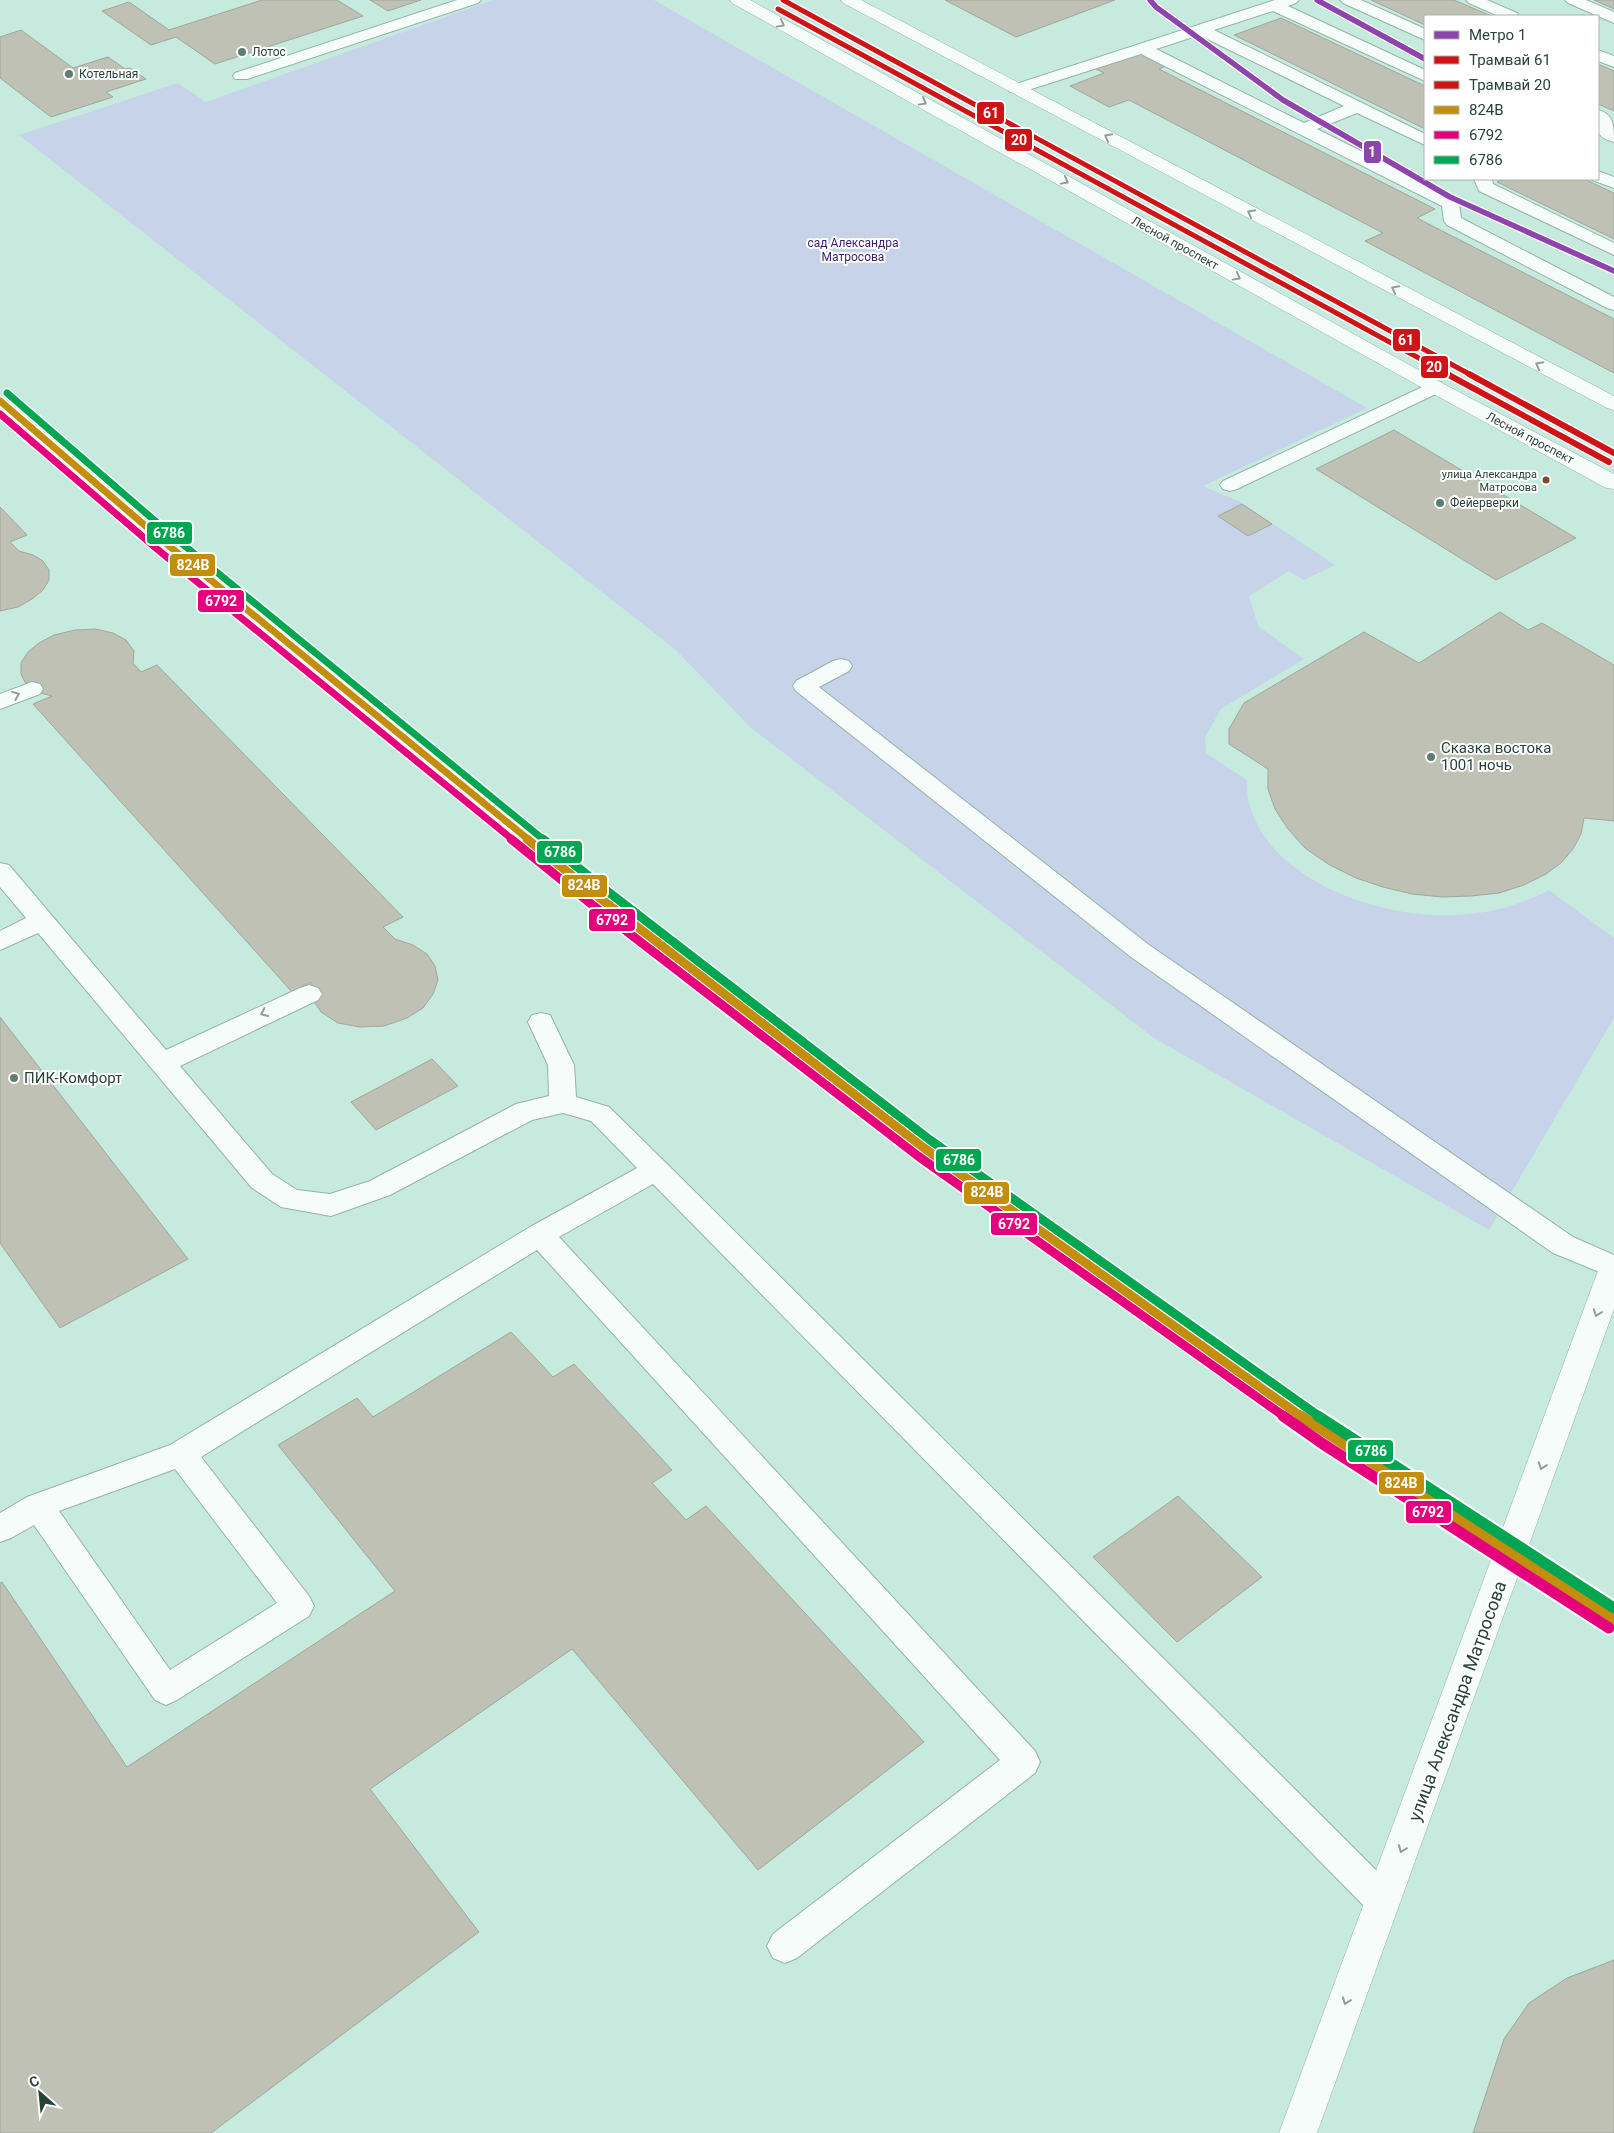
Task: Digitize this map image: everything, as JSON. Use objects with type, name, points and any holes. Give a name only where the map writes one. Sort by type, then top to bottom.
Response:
[{"type":"main road","name":"Лесной проспект","points":[[738,0],[1435,387],[1614,483]]},
{"type":"main road","points":[[849,0],[1614,404]]},
{"type":"main road","name":"улица Александра Матросова","points":[[1298,2133],[1382,1900],[1431,1773],[1614,1267]]},
{"type":"lane","points":[[241,76],[473,0]]},
{"type":"lane","points":[[1016,88],[1291,0]]},
{"type":"lane","points":[[1348,0],[1424,36]]},
{"type":"lane","points":[[1474,0],[1509,15]]},
{"type":"lane","points":[[1573,0],[1614,18]]},
{"type":"lane","points":[[1275,6],[1424,76]]},
{"type":"lane","points":[[1576,15],[1592,8]]},
{"type":"lane","points":[[1200,29],[1424,140]]},
{"type":"lane","points":[[1142,48],[1450,203]]},
{"type":"lane","points":[[1599,55],[1614,62]]},
{"type":"lane","points":[[1303,129],[1357,106]]},
{"type":"lane","points":[[1599,115],[1603,117],[1606,136]]},
{"type":"lane","points":[[1599,176],[1614,183]]},
{"type":"lane","points":[[1450,203],[1484,183],[1614,250]]},
{"type":"lane","points":[[1450,203],[1453,221],[1614,304]]},
{"type":"lane","points":[[1230,485],[1435,387]]},
{"type":"lane","points":[[841,666],[804,686],[1140,952],[1564,1245],[1614,1267]]},
{"type":"lane","points":[[0,702],[32,689]]},
{"type":"lane","points":[[0,872],[262,1181],[291,1200],[331,1205],[380,1188],[525,1111],[563,1103],[600,1114],[1382,1900]]},
{"type":"lane","points":[[0,941],[42,922]]},
{"type":"lane","points":[[162,1063],[256,1017],[309,994]]},
{"type":"lane","points":[[542,1022],[561,1065],[563,1103]]},
{"type":"lane","points":[[0,1529],[38,1506],[181,1454],[540,1235],[656,1170]]},
{"type":"lane","points":[[540,1235],[1022,1762],[785,1946]]},
{"type":"lane","points":[[38,1506],[166,1690],[298,1606],[181,1454]]},
{"type":"green space","name":"cад Александра Матросова","points":[[493,0],[654,0],[1367,408],[1203,486],[1240,502],[1335,565],[1304,580],[1289,571],[1249,596],[1258,626],[1304,659],[1221,709],[1205,737],[1206,753],[1247,780],[1249,803],[1262,832],[1282,857],[1308,877],[1339,893],[1372,905],[1406,912],[1439,915],[1481,913],[1501,909],[1521,903],[1549,890],[1614,938],[1614,1018],[1489,1230],[1154,1038],[750,727],[676,650],[19,135],[178,83],[206,102]]},
{"type":"building","points":[[262,0],[337,0],[363,16],[215,64],[176,37],[151,45],[102,11],[129,2],[169,30]]},
{"type":"building","points":[[370,0],[421,0],[388,11]]},
{"type":"building","points":[[945,0],[1115,0],[1016,37]]},
{"type":"building","points":[[1371,0],[1454,0],[1489,15],[1424,15],[1424,25]]},
{"type":"building","points":[[1594,0],[1614,0],[1614,9],[1603,4]]},
{"type":"building","points":[[1281,18],[1424,86],[1424,129],[1234,35]]},
{"type":"building","name":"Котельная","points":[[21,30],[73,68],[108,57],[125,69],[130,68],[146,79],[106,92],[113,97],[51,117],[0,78],[0,37]]},
{"type":"building","points":[[1139,52],[1166,66],[1159,69],[1435,209],[1417,218],[1614,319],[1614,373],[1365,241],[1383,233],[1129,100],[1109,107],[1070,86],[1104,73],[1096,69]]},
{"type":"building","points":[[1599,64],[1614,71],[1614,111],[1599,104]]},
{"type":"building","points":[[1501,180],[1586,180],[1614,193],[1614,239],[1497,182]]},
{"type":"building","points":[[1394,430],[1576,538],[1496,580],[1316,469]]},
{"type":"building","points":[[1242,504],[1272,524],[1248,536],[1218,516]]},
{"type":"building","points":[[0,507],[27,535],[10,542],[19,551],[33,555],[43,561],[49,570],[49,580],[43,590],[32,599],[18,607],[0,611]]},
{"type":"building","name":"Сказка востока 1001 ночь","points":[[1500,612],[1528,630],[1542,623],[1614,665],[1614,821],[1584,818],[1581,834],[1573,849],[1561,863],[1546,874],[1524,885],[1499,893],[1471,896],[1442,897],[1412,894],[1383,887],[1356,878],[1328,864],[1305,848],[1288,829],[1275,809],[1268,789],[1268,769],[1229,744],[1229,729],[1244,703],[1364,632],[1419,663]]},
{"type":"building","points":[[95,629],[113,633],[126,640],[134,651],[133,663],[141,672],[157,665],[403,917],[383,927],[395,939],[413,945],[427,954],[435,966],[438,980],[433,994],[423,1008],[407,1018],[384,1026],[360,1027],[338,1023],[321,1012],[309,994],[311,982],[292,992],[33,704],[52,696],[37,692],[26,684],[21,674],[21,663],[28,652],[39,643],[54,635],[75,630]]},
{"type":"building","points":[[0,1017],[188,1259],[60,1328],[0,1243]]},
{"type":"building","points":[[432,1059],[458,1086],[376,1130],[351,1102]]},
{"type":"building","points":[[511,1332],[553,1377],[574,1364],[672,1470],[652,1483],[686,1520],[706,1506],[924,1742],[758,1870],[572,1649],[370,1789],[479,1932],[211,2133],[0,2133],[0,1583],[2,1582],[127,1767],[395,1591],[278,1445],[357,1398],[373,1417]]},
{"type":"building","points":[[1178,1496],[1262,1577],[1177,1642],[1093,1557]]},
{"type":"building","points":[[1614,1960],[1614,2133],[1473,2133],[1504,2039],[1529,2003],[1567,1978]]},
{"type":"metro line","name":"1","points":[[1150,0],[1156,7],[1283,100],[1450,197],[1614,271]]},
{"type":"metro line","name":"1","points":[[1317,0],[1424,58]]},
{"type":"tram line","name":"61","points":[[783,0],[1614,453]]},
{"type":"tram line","name":"20","points":[[778,9],[1609,462]]},
{"type":"transit line","name":"6786","points":[[7,393],[169,533],[602,887],[930,1140],[1335,1428],[1614,1608]]},
{"type":"transit line","name":"824В","points":[[0,401],[163,541],[596,895],[924,1148],[1329,1436],[1614,1620]]},
{"type":"transit line","name":"6792","points":[[0,414],[157,549],[590,903],[918,1156],[1323,1444],[1609,1628]]},
{"type":"place","name":"Лотос","points":[[242,52]]},
{"type":"place","name":"Котельная","points":[[69,74]]},
{"type":"place","name":"улица Александра Матросова","points":[[1546,480]]},
{"type":"place","name":"Фейерверки","points":[[1440,503]]},
{"type":"place","name":"Сказка востока 1001 ночь","points":[[1431,757]]},
{"type":"place","name":"ПИК-Комфорт","points":[[14,1078]]}]
